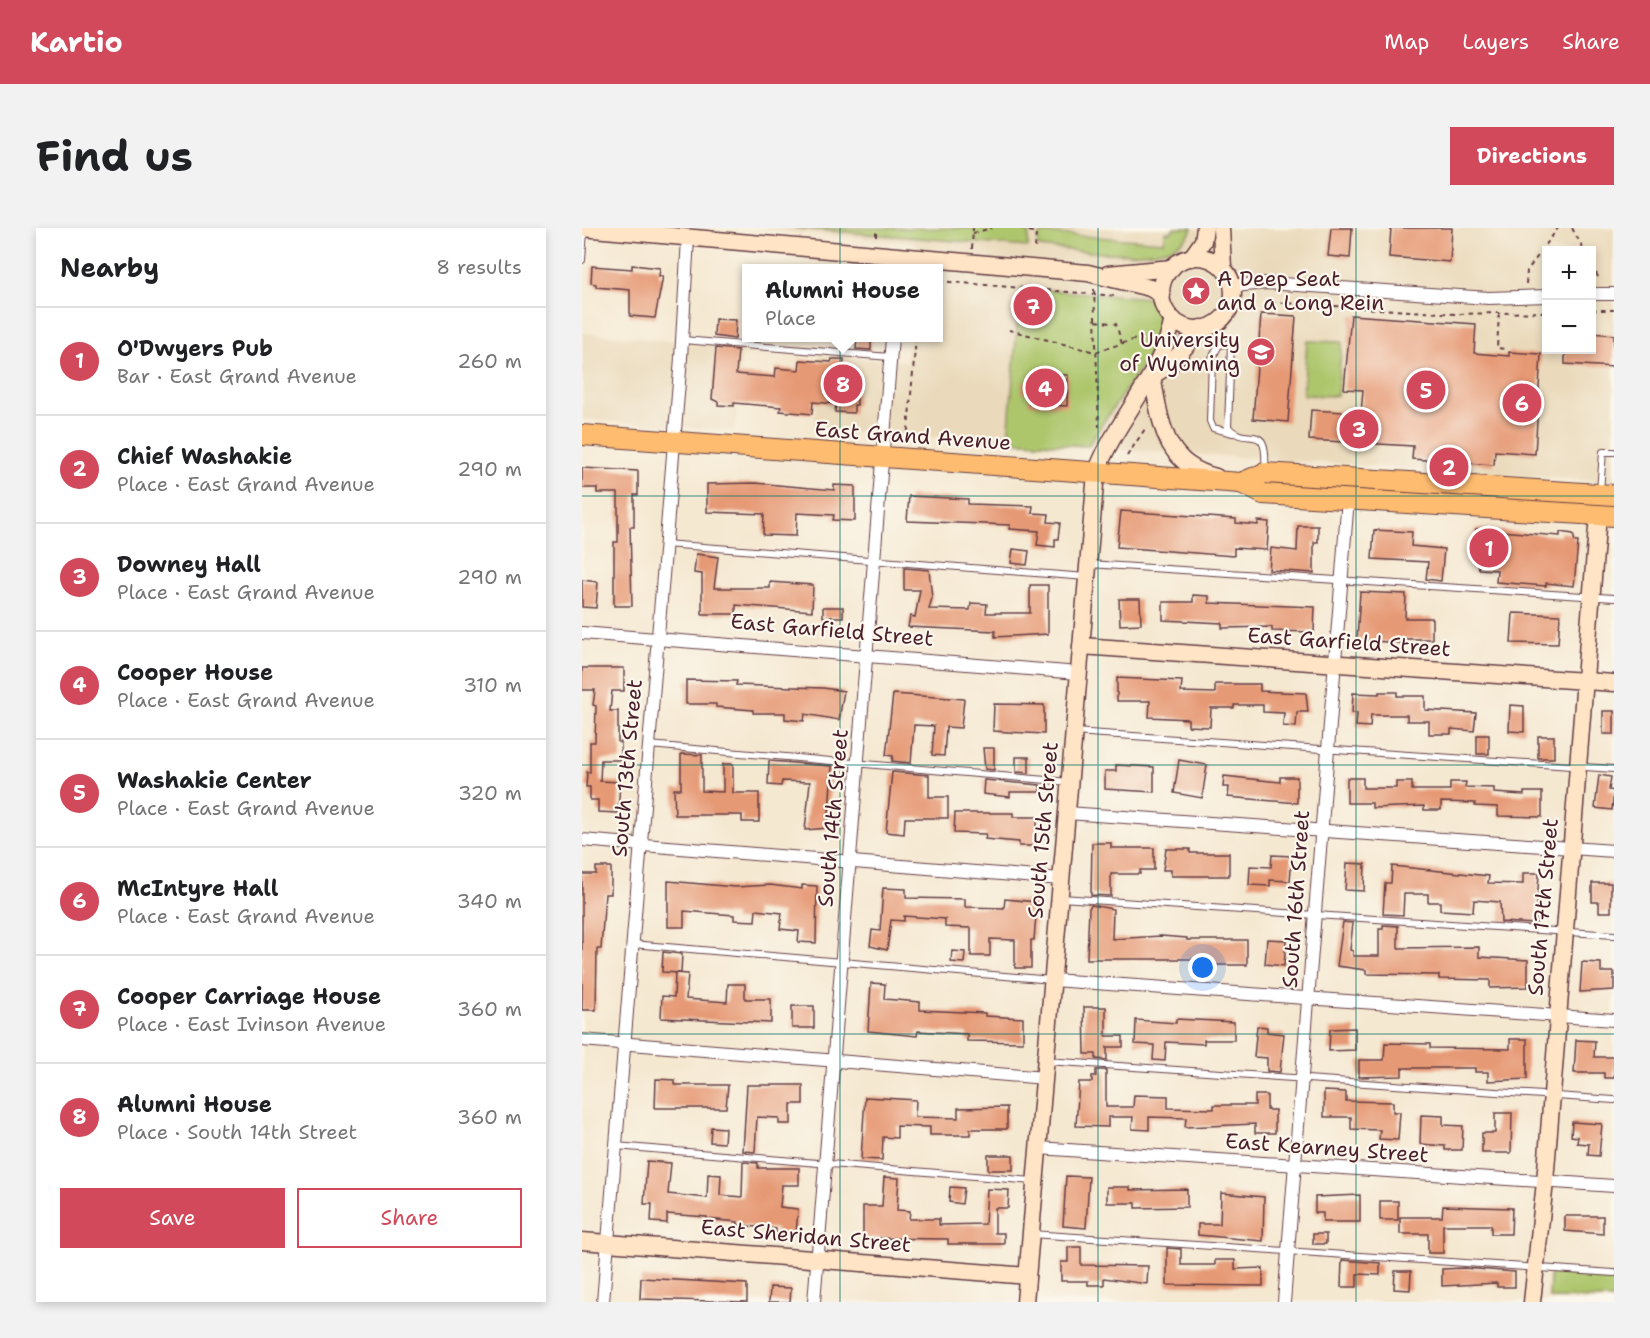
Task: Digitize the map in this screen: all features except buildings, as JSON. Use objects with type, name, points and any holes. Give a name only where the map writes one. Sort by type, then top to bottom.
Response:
[{"type":"main road","name":"East Grand Avenue","points":[[582,435],[882,459],[1241,483],[1263,494],[1606,515]]},
{"type":"main road","name":"East Grand Avenue","points":[[1241,483],[1264,473],[1607,495]]},
{"type":"street","points":[[583,228],[688,233],[898,262],[971,263],[1095,274],[1150,288],[1162,295]]},
{"type":"street","points":[[1095,274],[1172,268],[1191,258],[1203,241],[1205,228]]},
{"type":"street","points":[[1221,228],[1223,268],[1233,286],[1267,283],[1403,294],[1542,296]]},
{"type":"street","name":"South 13th Street","points":[[603,1302],[674,442],[688,233]]},
{"type":"street","points":[[1191,258],[1204,258],[1223,268]]},
{"type":"street","points":[[1172,268],[1163,283],[1162,295],[1165,308],[1173,319],[1184,326],[1201,328]]},
{"type":"street","name":"South 15th Street","points":[[1152,376],[1171,364],[1201,328],[1224,317],[1232,303],[1233,286]]},
{"type":"street","name":"South 15th Street","points":[[1024,1302],[1096,473],[1105,453],[1152,376],[1173,319]]},
{"type":"street","name":"South 14th Street","points":[[814,1302],[892,342]]},
{"type":"street","points":[[1152,376],[1162,426],[1179,458],[1202,474],[1241,483]]},
{"type":"street","name":"South 16th Street","points":[[1284,1302],[1348,498]]},
{"type":"street","name":"South 17th Street","points":[[1533,1302],[1545,1182],[1591,596],[1606,515]]},
{"type":"street","name":"East Garfield Street","points":[[582,633],[1079,673]]},
{"type":"street","name":"East Garfield Street","points":[[1081,646],[1614,683]]},
{"type":"street","points":[[1067,813],[1614,850]]},
{"type":"street","points":[[582,840],[1061,879]]},
{"type":"street","points":[[1053,980],[1614,1020]]},
{"type":"street","points":[[582,1040],[833,1060],[1045,1069]]},
{"type":"street","name":"East Kearney Street","points":[[1038,1148],[1614,1186]]},
{"type":"street","name":"East Sheridan Street","points":[[582,1241],[1027,1276]]},
{"type":"lane","points":[[582,260],[583,228]]},
{"type":"lane","points":[[682,340],[890,357]]},
{"type":"lane","points":[[1233,433],[1227,427],[1231,343],[1225,343],[1219,345],[1212,358],[1209,421],[1213,428],[1233,433],[1256,437],[1263,442],[1266,449],[1264,473]]},
{"type":"lane","points":[[1606,515],[1607,495],[1603,452],[1614,452]]},
{"type":"lane","points":[[665,544],[874,560],[1341,580],[1614,598]]},
{"type":"lane","points":[[1074,732],[1614,770]]},
{"type":"lane","points":[[649,744],[858,761],[1070,782]]},
{"type":"lane","points":[[1059,898],[1614,935]]},
{"type":"lane","points":[[632,944],[1053,980]]},
{"type":"lane","points":[[1045,1069],[1302,1078],[1614,1100]]},
{"type":"lane","points":[[615,1146],[1035,1181]]},
{"type":"lane","points":[[1030,1233],[1614,1273]]},
{"type":"path","points":[[876,228],[876,237]]},
{"type":"path","points":[[971,263],[974,228]]},
{"type":"path","points":[[973,233],[992,228]]},
{"type":"path","points":[[1020,228],[1036,233]]},
{"type":"path","points":[[1035,249],[1036,228]]},
{"type":"path","points":[[1526,297],[1527,271],[1558,228]]},
{"type":"path","points":[[1572,228],[1582,246]]},
{"type":"path","points":[[1596,271],[1611,294]]},
{"type":"path","points":[[1095,274],[1095,352],[1100,427]]},
{"type":"path","points":[[943,281],[1118,296]]},
{"type":"path","points":[[1271,302],[1499,314],[1542,312]]},
{"type":"path","points":[[1596,310],[1614,310]]},
{"type":"path","points":[[1499,314],[1497,348],[1505,350]]},
{"type":"path","points":[[1096,321],[1116,324],[1122,344]]},
{"type":"path","points":[[1009,330],[1095,352],[1157,333]]},
{"type":"path","points":[[907,440],[916,342]]},
{"type":"path","points":[[1127,456],[1148,424],[1152,424]]},
{"type":"shaded area","name":"University of Wyoming","points":[[748,228],[1614,228],[1614,482],[814,429],[819,355],[906,362],[908,342],[943,342],[943,264],[914,264],[916,243]]},
{"type":"shaded area","points":[[582,333],[742,348],[735,431],[582,419]]},
{"type":"green space","points":[[795,228],[1029,228],[1028,247]]},
{"type":"green space","points":[[1173,228],[1192,228],[1184,241],[1168,249],[1148,253],[1099,253],[1038,247],[1038,237],[1043,233],[1164,242],[1166,232],[1172,232]]},
{"type":"green space","points":[[1020,288],[1149,298],[1160,310],[1162,326],[1151,351],[1088,446],[1008,441]]},
{"type":"green space","points":[[1307,341],[1342,342],[1337,396],[1303,395]]},
{"type":"green space","points":[[1550,1273],[1614,1278],[1614,1299],[1549,1298]]},
{"type":"place","name":"A Deep Seat and a Long Rein","points":[[1196,291]]},
{"type":"place","name":"Cooper Carriage House","points":[[1033,306]]},
{"type":"place","name":"University of Wyoming","points":[[1261,352]]},
{"type":"place","name":"Alumni House","points":[[843,384]]},
{"type":"place","name":"Cooper House","points":[[1045,388]]},
{"type":"place","name":"Washakie Center","points":[[1426,390]]},
{"type":"place","name":"McIntyre Hall","points":[[1522,403]]},
{"type":"place","name":"Downey Hall","points":[[1359,429]]},
{"type":"place","name":"Chief Washakie","points":[[1449,467]]},
{"type":"place","name":"O'Dwyers Pub","points":[[1489,548]]}]
